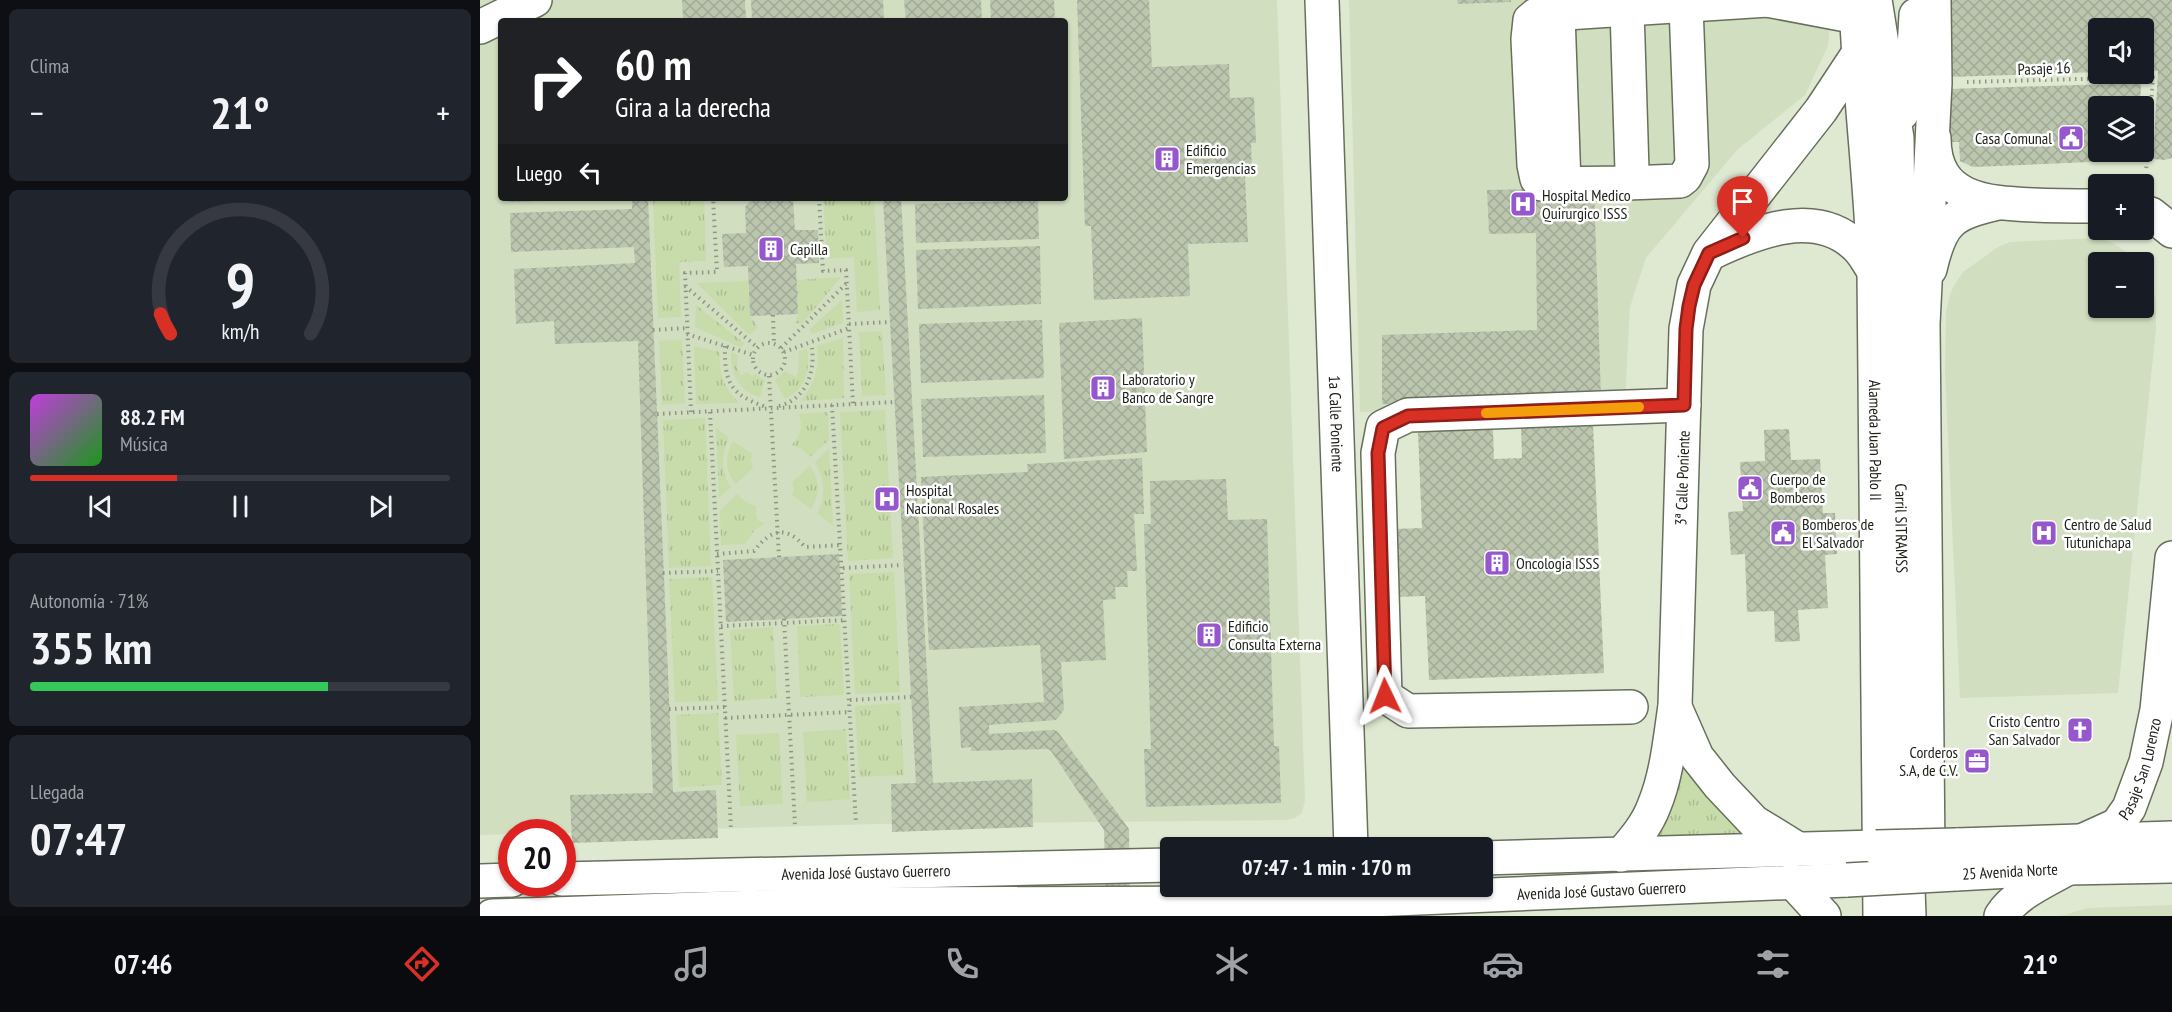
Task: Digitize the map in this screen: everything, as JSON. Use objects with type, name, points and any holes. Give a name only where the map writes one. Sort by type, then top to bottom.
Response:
[{"type":"street","points":[[498,18],[535,0]]},
{"type":"street","name":"1a Calle Poniente","points":[[1322,0],[1351,837]]},
{"type":"street","points":[[1701,5],[1692,164],[1685,177],[1680,181],[1564,184],[1558,14],[1767,0],[1863,6]]},
{"type":"street","name":"Carril SITRAMSS","points":[[1909,916],[1905,807],[1897,138],[1914,49],[1917,0]]},
{"type":"street","points":[[1929,916],[1924,297],[1934,124],[1934,0]]},
{"type":"street","name":"Alameda Juan Pablo II","points":[[1863,6],[1858,54],[1874,271],[1880,916]]},
{"type":"street","name":"Carril SITRAMSS","points":[[1863,6],[1897,138]]},
{"type":"street","points":[[1627,9],[1632,171],[1627,183]]},
{"type":"street","points":[[480,27],[498,18]]},
{"type":"street","name":"3ª Calle Poniente","points":[[1621,855],[1640,832],[1654,806],[1667,759],[1675,706],[1686,329],[1694,285],[1709,253],[1821,110],[1858,54]]},
{"type":"street","points":[[1934,124],[1935,159],[1948,180],[1972,198],[1998,203],[2088,206]]},
{"type":"street","points":[[1924,297],[1935,246],[1946,225],[1958,215],[1998,203]]},
{"type":"street","points":[[2154,216],[2172,231]]},
{"type":"street","points":[[1709,253],[1755,234],[1802,224],[1820,227],[1841,235],[1858,248],[1874,271]]},
{"type":"street","points":[[1631,707],[1408,711],[1385,696],[1378,453],[1383,428],[1408,416],[1684,405]]},
{"type":"street","name":"Pasaje San Lorenzo","points":[[2084,840],[2117,825],[2129,808],[2145,762],[2164,721],[2172,558]]},
{"type":"street","name":"3ª Calle Poniente","points":[[1675,706],[1697,757],[1720,786],[1754,822],[1798,849]]},
{"type":"street","name":"25 Avenida Norte","points":[[1848,880],[1956,859],[2084,840],[2172,838]]},
{"type":"street","name":"Avenida José Gustavo Guerrero","points":[[1493,858],[1876,847]]},
{"type":"street","name":"25 Avenida Norte","points":[[1876,847],[1956,859],[2068,868],[2172,866]]},
{"type":"street","name":"Avenida José Gustavo Guerrero","points":[[576,879],[1160,865]]},
{"type":"street","points":[[2001,916],[2030,889],[2068,868]]},
{"type":"street","points":[[480,881],[498,880]]},
{"type":"street","name":"Avenida José Gustavo Guerrero","points":[[492,916],[1351,901],[1425,907],[1494,905],[1792,881],[1848,880]]},
{"type":"street","points":[[1792,881],[1824,916]]},
{"type":"path","name":"Pasaje 16","points":[[1935,83],[2153,77],[2146,172]]},
{"type":"path","points":[[691,412],[685,273],[717,272],[713,201]]},
{"type":"path","points":[[819,201],[823,272],[846,270],[853,404]]},
{"type":"path","points":[[769,376],[781,370],[784,364],[783,350],[847,284]]},
{"type":"path","points":[[685,286],[758,348]]},
{"type":"path","points":[[773,315],[774,344]]},
{"type":"path","points":[[783,350],[849,326],[890,322]]},
{"type":"path","points":[[653,330],[687,328]]},
{"type":"path","points":[[687,334],[753,355]]},
{"type":"path","points":[[769,376],[756,370],[753,355],[766,343],[774,344],[783,350]]},
{"type":"path","points":[[725,346],[727,375],[735,390],[746,400],[770,409],[788,404],[807,386],[811,371],[812,348]]},
{"type":"path","points":[[769,376],[779,557]]},
{"type":"path","points":[[657,414],[895,402]]},
{"type":"path","points":[[832,405],[856,824]]},
{"type":"path","points":[[710,412],[731,829]]},
{"type":"path","points":[[717,554],[754,551],[767,536],[777,532],[787,532],[805,547],[841,545]]},
{"type":"path","points":[[843,568],[903,565]]},
{"type":"path","points":[[663,573],[718,571]]},
{"type":"path","points":[[721,626],[784,621],[845,620]]},
{"type":"path","points":[[784,621],[795,826]]},
{"type":"path","points":[[850,700],[911,697]]},
{"type":"path","points":[[669,710],[725,707]]},
{"type":"path","points":[[726,718],[850,712]]},
{"type":"shaded area","name":"Hospital Nacional Rosales","points":[[480,0],[1277,0],[1305,800],[1302,813],[1286,820],[877,824],[576,833],[576,819],[498,819],[498,834],[480,835]]},
{"type":"shaded area","name":"Hospital Medico Quirurgico ISSS","points":[[1349,0],[1833,0],[1828,46],[1805,95],[1737,150],[1646,258],[1630,307],[1625,402],[1360,412]]},
{"type":"shaded area","name":"Centro de Salud Tutunichapa","points":[[2088,238],[2104,240],[2126,252],[2088,252],[2088,318],[2154,318],[2154,293],[2156,301],[2156,329],[2118,693],[1960,698],[1945,373],[1946,312],[1953,287],[1963,272],[1998,247],[2010,242]]},
{"type":"shaded area","points":[[2172,905],[2172,916],[2060,916],[2088,908]]},
{"type":"green space","points":[[653,201],[704,201],[706,261],[679,262],[681,317],[658,318]]},
{"type":"green space","points":[[823,201],[874,201],[880,310],[857,312],[854,257],[827,259]]},
{"type":"green space","points":[[841,277],[802,324],[795,323],[798,314],[797,280]]},
{"type":"green space","points":[[748,281],[750,316],[758,327],[749,335],[697,283]]},
{"type":"green space","points":[[842,300],[843,323],[812,334],[809,330]]},
{"type":"green space","points":[[696,305],[744,343],[742,348],[695,327]]},
{"type":"green space","points":[[882,331],[886,395],[862,396],[859,332]]},
{"type":"green space","points":[[843,338],[844,398],[800,401],[815,375],[818,361],[817,346]]},
{"type":"green space","points":[[682,340],[685,403],[662,405],[659,341]]},
{"type":"green space","points":[[694,346],[720,352],[723,380],[729,392],[739,403],[696,404]]},
{"type":"green space","points":[[807,349],[808,364],[805,378],[797,390],[785,399],[775,380],[785,371],[796,377],[799,351]]},
{"type":"green space","points":[[731,352],[738,355],[737,367],[741,376],[746,372],[765,380],[760,397],[746,390],[737,380],[732,368]]},
{"type":"green space","points":[[885,410],[893,558],[848,561],[840,412]]},
{"type":"green space","points":[[828,412],[829,440],[810,457],[802,449],[791,445],[800,431],[801,423],[798,414]]},
{"type":"green space","points":[[705,418],[711,566],[669,568],[663,420]]},
{"type":"green space","points":[[716,427],[729,438],[724,450],[723,469],[731,487],[719,498]]},
{"type":"green space","points":[[733,441],[752,454],[753,468],[736,484],[729,474],[727,463],[728,452]]},
{"type":"green space","points":[[829,448],[833,526],[817,513],[822,501],[823,488],[821,474],[815,462]]},
{"type":"green space","points":[[810,466],[816,476],[818,488],[811,509],[792,495],[794,488],[792,482]]},
{"type":"green space","points":[[737,494],[746,502],[757,507],[757,518],[765,523],[754,531],[745,544],[721,545],[720,511]]},
{"type":"green space","points":[[894,572],[900,692],[855,694],[849,574]]},
{"type":"green space","points":[[712,577],[718,701],[675,702],[669,579]]},
{"type":"green space","points":[[840,624],[844,695],[800,697],[797,626]]},
{"type":"green space","points":[[773,627],[777,698],[734,701],[730,630]]},
{"type":"green space","points":[[900,703],[904,775],[859,777],[855,706]]},
{"type":"green space","points":[[718,713],[722,785],[679,787],[676,715]]},
{"type":"green space","points":[[846,729],[850,799],[807,802],[803,732]]},
{"type":"green space","points":[[779,733],[783,804],[740,806],[736,735]]},
{"type":"green space","points":[[1678,748],[1750,838],[1645,842]]},
{"type":"building","points":[[682,0],[745,0],[746,18],[683,18]]},
{"type":"building","points":[[751,0],[883,0],[884,18],[752,18]]},
{"type":"building","points":[[904,0],[981,0],[982,18],[906,18]]},
{"type":"building","points":[[990,0],[1054,0],[1055,18],[991,18]]},
{"type":"building","name":"Edificio Emergencias","points":[[1077,0],[1149,0],[1152,67],[1229,64],[1230,98],[1254,97],[1256,143],[1251,143],[1252,175],[1245,176],[1248,242],[1188,244],[1190,296],[1094,300],[1091,226],[1085,226]]},
{"type":"building","points":[[1457,0],[1511,0],[1511,2],[1458,4]]},
{"type":"building","points":[[1946,0],[2172,0],[2172,158],[2154,159],[2158,71],[2154,71],[2154,18],[2088,18],[2088,72],[1948,77]]},
{"type":"building","points":[[2141,84],[2140,96],[2088,96],[2088,162],[2090,162],[1973,167],[1960,161],[1959,142],[1950,142],[1948,89]]},
{"type":"building","points":[[1594,188],[1601,398],[1382,404],[1382,335],[1537,330],[1536,233],[1489,234],[1487,190]]},
{"type":"building","points":[[632,201],[648,201],[673,792],[716,790],[718,838],[576,843],[576,819],[571,819],[570,795],[653,793],[638,341],[555,344],[554,321],[516,324],[514,269],[635,263],[634,247],[511,252],[510,213],[632,209]]},
{"type":"building","name":"Capilla","points":[[750,201],[793,201],[795,230],[818,230],[819,263],[796,264],[798,314],[750,316],[748,266],[724,267],[722,234],[746,233],[745,207]]},
{"type":"building","points":[[883,201],[901,201],[933,783],[1032,779],[1033,827],[892,832],[891,784],[916,783]]},
{"type":"building","points":[[1038,201],[1039,239],[916,243],[915,204]]},
{"type":"building","points":[[1040,246],[1041,304],[918,309],[916,250]]},
{"type":"building","name":"Laboratorio y Banco de Sangre","points":[[1142,318],[1147,452],[1064,459],[1059,323]]},
{"type":"building","points":[[1042,320],[1044,378],[921,383],[919,324]]},
{"type":"building","points":[[1044,395],[1046,453],[923,457],[921,399]]},
{"type":"building","name":"Oncologia ISSS","points":[[1593,424],[1604,673],[1429,680],[1425,596],[1396,597],[1393,529],[1422,528],[1418,432],[1493,428],[1494,459],[1522,458],[1521,427]]},
{"type":"building","name":"Bomberos de El Salvador","points":[[1789,429],[1791,460],[1820,459],[1823,513],[1835,513],[1837,554],[1825,555],[1828,608],[1798,610],[1800,641],[1775,642],[1774,611],[1747,612],[1745,554],[1731,555],[1728,512],[1743,511],[1740,462],[1765,461],[1764,430]]},
{"type":"building","points":[[1142,458],[1144,514],[1134,514],[1137,571],[1127,571],[1128,587],[1115,587],[1116,599],[1103,600],[1106,660],[1061,662],[1064,710],[1056,720],[989,725],[989,734],[1054,730],[1058,732],[1129,829],[1130,916],[1106,916],[1104,830],[1051,751],[1048,749],[971,751],[971,747],[961,748],[959,707],[1044,702],[1040,645],[929,650],[921,477],[1028,472],[1027,464]]},
{"type":"building","name":"Edificio Consulta Externa","points":[[1226,479],[1228,520],[1267,519],[1274,746],[1279,746],[1281,803],[1146,807],[1144,749],[1151,749],[1144,524],[1151,524],[1150,481]]},
{"type":"building","points":[[839,554],[842,616],[726,622],[723,560]]},
{"type":"slow traffic","points":[[1486,413],[1639,407]]},
{"type":"place","name":"Casa Comunal","points":[[2071,138]]},
{"type":"place","name":"Edificio Emergencias","points":[[1167,159]]},
{"type":"place","name":"Hospital Medico Quirurgico ISSS","points":[[1523,204]]},
{"type":"place","name":"Capilla","points":[[771,249]]},
{"type":"place","name":"Laboratorio y Banco de Sangre","points":[[1103,388]]},
{"type":"place","name":"Cuerpo de Bomberos","points":[[1750,488]]},
{"type":"place","name":"Hospital Nacional Rosales","points":[[887,499]]},
{"type":"place","name":"Bomberos de El Salvador","points":[[1783,533]]},
{"type":"place","name":"Centro de Salud Tutunichapa","points":[[2044,533]]},
{"type":"place","name":"Oncologia ISSS","points":[[1497,563]]},
{"type":"place","name":"Edificio Consulta Externa","points":[[1209,635]]},
{"type":"place","name":"Cristo Centro San Salvador","points":[[2080,730]]},
{"type":"place","name":"Corderos S.A, de C.V.","points":[[1977,761]]},
{"type":"route","points":[[1385,696],[1378,453],[1383,428],[1408,416],[1684,405],[1686,329],[1694,285],[1709,253],[1743,238]]}]
